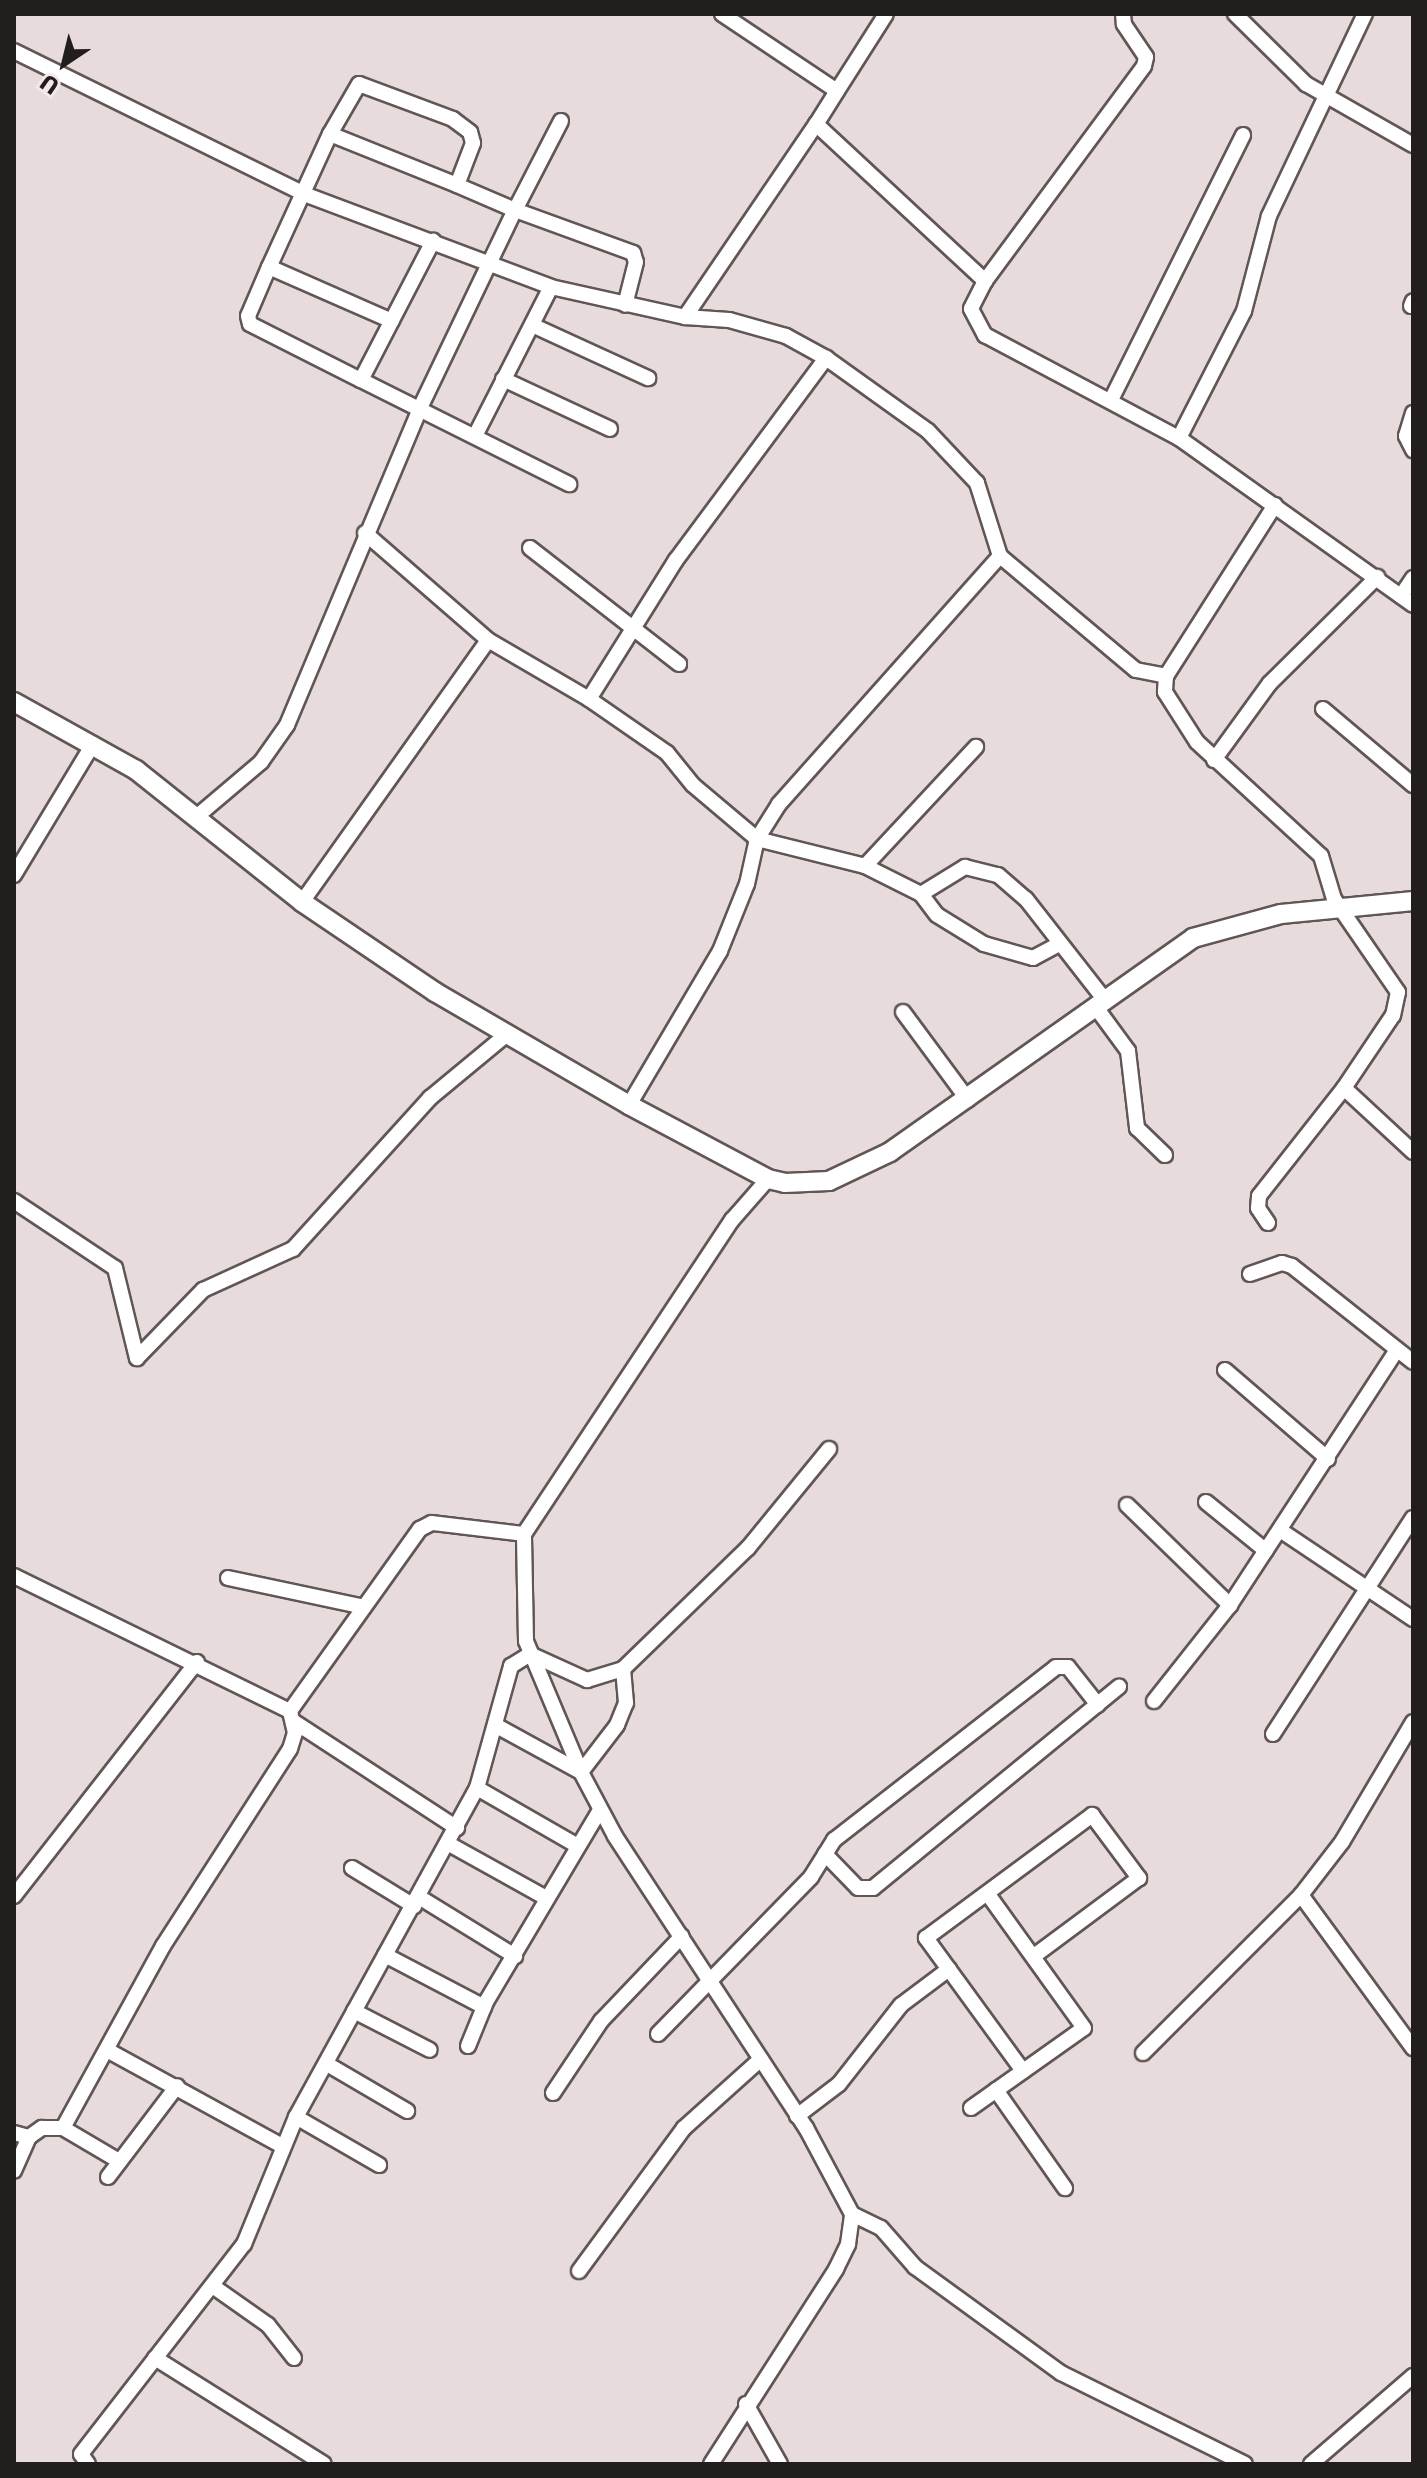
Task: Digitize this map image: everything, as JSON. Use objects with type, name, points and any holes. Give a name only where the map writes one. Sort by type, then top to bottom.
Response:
[{"type":"street","points":[[722,14],[837,91]]},
{"type":"street","points":[[685,317],[816,124],[886,14]]},
{"type":"street","points":[[1123,14],[1124,24],[1146,57],[1144,66],[985,281],[971,309],[977,328],[1179,438],[1407,601],[1413,578]]},
{"type":"street","points":[[1235,14],[1279,62],[1326,97],[1413,145]]},
{"type":"street","points":[[1179,438],[1244,311],[1269,216],[1365,14]]},
{"type":"street","points":[[14,51],[304,194],[551,287],[685,317],[761,326],[826,358],[961,460],[987,506],[1000,556],[1136,670],[1166,676]]},
{"type":"street","points":[[457,185],[473,143],[470,132],[383,90],[359,84],[330,134],[269,267],[248,316],[250,324],[569,484]]},
{"type":"street","points":[[195,818],[261,762],[287,725],[420,408],[561,121]]},
{"type":"street","points":[[816,124],[985,281]]},
{"type":"street","points":[[330,134],[515,210],[633,253],[636,262],[625,305]]},
{"type":"street","points":[[1111,400],[1243,135]]},
{"type":"street","points":[[361,380],[433,241]]},
{"type":"street","points":[[269,267],[392,321]]},
{"type":"street","points":[[475,436],[551,287]]},
{"type":"street","points":[[532,325],[648,378]]},
{"type":"street","points":[[589,699],[631,625],[826,358]]},
{"type":"street","points":[[503,379],[610,429]]},
{"type":"street","points":[[1413,413],[1406,436],[1413,450]]},
{"type":"street","points":[[1268,1223],[1258,1208],[1259,1196],[1344,1088],[1399,998],[1329,890],[1321,856],[1214,760],[1173,710],[1165,692],[1166,676],[1275,505]]},
{"type":"street","points":[[365,533],[488,640],[589,699],[667,753],[693,785],[757,839],[865,866],[921,894],[937,915],[984,944],[1033,958],[1059,944]]},
{"type":"street","points":[[530,548],[679,664]]},
{"type":"street","points":[[629,1105],[720,951],[747,884],[757,839],[797,782],[1000,556]]},
{"type":"street","points":[[1214,760],[1270,683],[1377,577]]},
{"type":"street","points":[[302,902],[488,640]]},
{"type":"street","points":[[14,702],[136,770],[302,902],[506,1035],[768,1179],[809,1185],[829,1181],[890,1152],[968,1100],[1169,950],[1224,926],[1413,901]]},
{"type":"street","points":[[1323,709],[1413,785]]},
{"type":"street","points":[[14,875],[93,744]]},
{"type":"street","points":[[865,866],[976,747]]},
{"type":"street","points":[[921,894],[955,871],[980,868],[1011,884],[1059,944],[1128,1051],[1137,1128],[1165,1155]]},
{"type":"street","points":[[903,1012],[968,1100]]},
{"type":"street","points":[[14,1201],[115,1268],[137,1358],[203,1290],[293,1249],[430,1098],[506,1035]]},
{"type":"street","points":[[1344,1088],[1413,1152]]},
{"type":"street","points":[[768,1179],[732,1220],[524,1534],[530,1654],[600,1810],[711,1977],[797,2116],[852,2214],[881,2228],[915,2267],[1061,2373],[1245,2464]]},
{"type":"street","points":[[1250,1274],[1282,1263],[1292,1266],[1413,1362]]},
{"type":"street","points":[[1154,1701],[1230,1605],[1397,1350]]},
{"type":"street","points":[[1225,1370],[1328,1459]]},
{"type":"street","points":[[530,1654],[587,1680],[623,1669],[748,1548],[829,1449]]},
{"type":"street","points":[[1206,1502],[1266,1551]]},
{"type":"street","points":[[1127,1505],[1230,1605]]},
{"type":"street","points":[[1273,1734],[1413,1518]]},
{"type":"street","points":[[63,2128],[163,1946],[290,1749],[292,1716],[364,1607],[427,1524],[524,1534]]},
{"type":"street","points":[[1280,1530],[1413,1619]]},
{"type":"street","points":[[14,1576],[197,1662],[292,1716],[457,1828]]},
{"type":"street","points":[[228,1578],[364,1607]]},
{"type":"street","points":[[80,2461],[155,2358],[214,2287],[254,2223],[296,2117],[449,1844],[477,1788],[511,1666],[530,1654]]},
{"type":"street","points":[[14,1896],[197,1662]]},
{"type":"street","points":[[658,2034],[811,1877],[834,1840],[1059,1665],[1074,1673],[1098,1705]]},
{"type":"street","points":[[581,1772],[617,1725],[626,1703],[623,1669]]},
{"type":"street","points":[[825,1854],[858,1888],[873,1888],[1119,1687]]},
{"type":"street","points":[[1143,2053],[1301,1895],[1342,1842],[1413,1722]]},
{"type":"street","points":[[495,1725],[581,1772]]},
{"type":"street","points":[[477,1788],[576,1845]]},
{"type":"street","points":[[468,2046],[484,2007],[576,1845],[600,1810]]},
{"type":"street","points":[[1023,2071],[926,1938],[1092,1815],[1139,1878],[1034,1956]]},
{"type":"street","points":[[449,1844],[546,1898]]},
{"type":"street","points":[[352,1868],[515,1956]]},
{"type":"street","points":[[971,2108],[1084,2028],[987,1893]]},
{"type":"street","points":[[1301,1895],[1413,2048]]},
{"type":"street","points":[[553,2093],[601,2021],[682,1936]]},
{"type":"street","points":[[385,1955],[484,2007]]},
{"type":"street","points":[[797,2116],[839,2084],[901,2005],[949,1969]]},
{"type":"street","points":[[354,2011],[430,2050]]},
{"type":"street","points":[[107,2050],[282,2146]]},
{"type":"street","points":[[579,2271],[684,2128],[761,2059]]},
{"type":"street","points":[[327,2064],[407,2111]]},
{"type":"street","points":[[108,2177],[177,2086]]},
{"type":"street","points":[[996,2090],[1065,2188]]},
{"type":"street","points":[[296,2117],[379,2165]]},
{"type":"street","points":[[14,2171],[21,2135],[42,2128],[63,2128],[119,2161]]},
{"type":"street","points":[[711,2464],[746,2404],[836,2269],[848,2244],[852,2214]]},
{"type":"street","points":[[214,2287],[268,2325],[294,2358]]},
{"type":"street","points":[[155,2358],[324,2464]]},
{"type":"street","points":[[1311,2464],[1413,2376]]},
{"type":"street","points":[[746,2404],[780,2464]]}]
